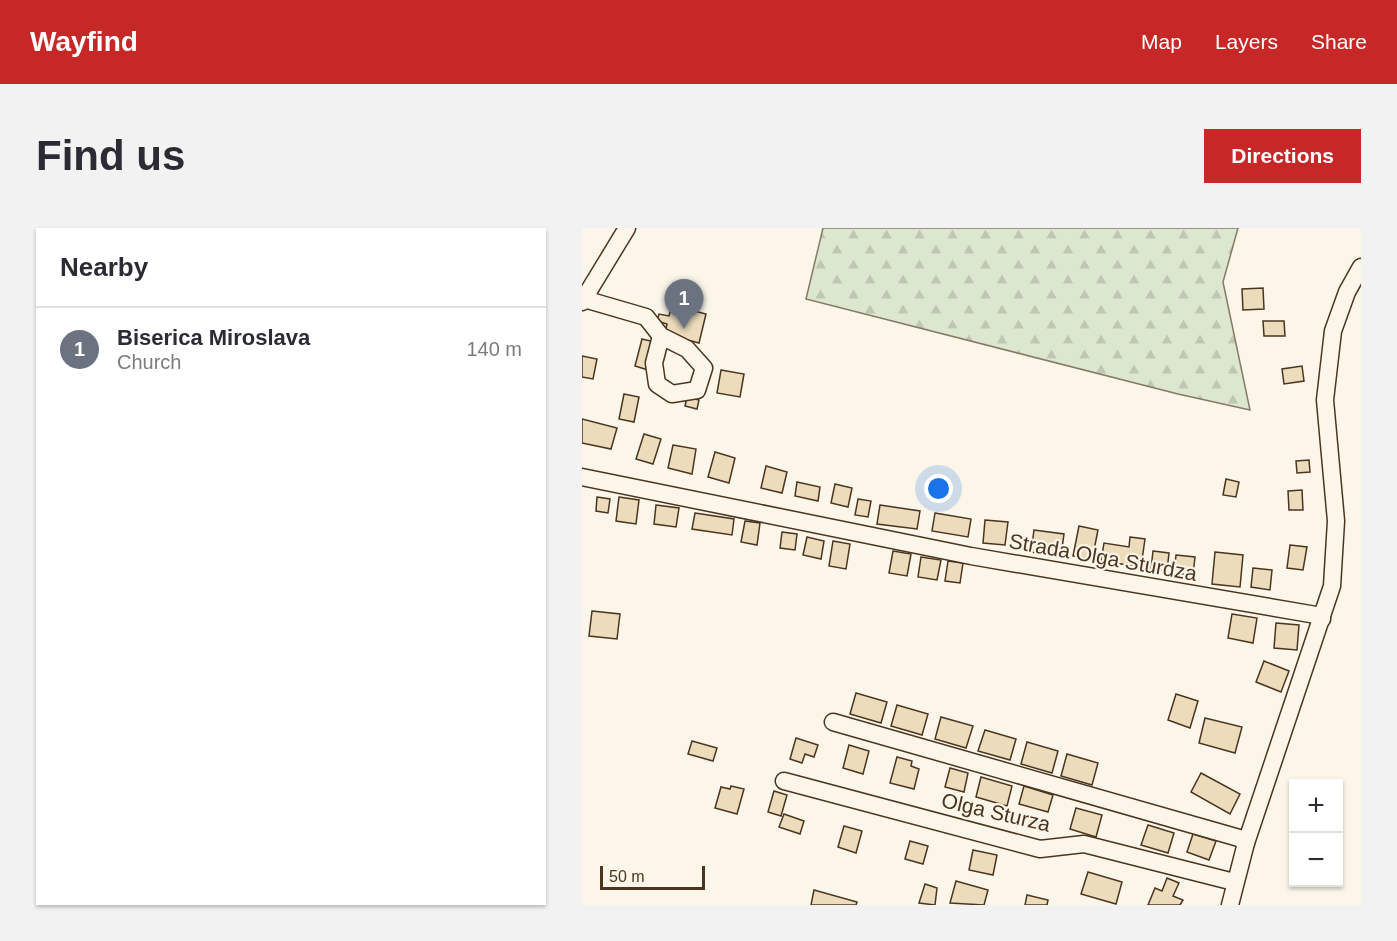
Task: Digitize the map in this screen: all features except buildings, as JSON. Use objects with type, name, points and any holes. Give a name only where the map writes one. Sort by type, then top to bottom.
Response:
[{"type":"street","points":[[627,228],[583,300],[646,317],[661,336]]},
{"type":"street","points":[[1230,905],[1234,882],[1246,843],[1332,586],[1336,521],[1325,400],[1333,331],[1347,292],[1361,267]]},
{"type":"street","name":"Strada Olga Sturdza","points":[[582,477],[971,556],[1316,615],[1322,620]]},
{"type":"street","points":[[833,722],[1239,838],[1246,843]]},
{"type":"street","name":"Olga Sturza","points":[[784,781],[1040,849],[1084,844],[1234,882]]},
{"type":"green space","points":[[823,228],[1238,228],[1223,282],[1250,410],[1178,394],[806,299]]},
{"type":"place","name":"Biserica Miroslava","points":[[684,329]]}]
